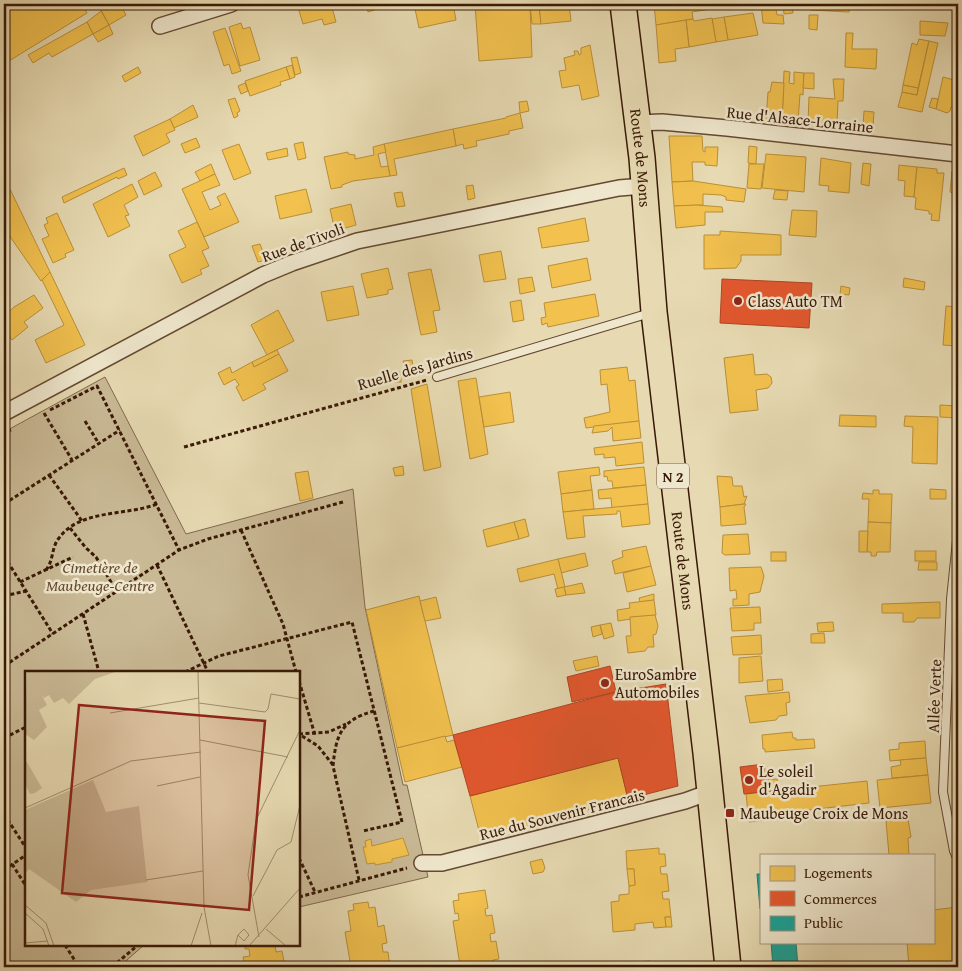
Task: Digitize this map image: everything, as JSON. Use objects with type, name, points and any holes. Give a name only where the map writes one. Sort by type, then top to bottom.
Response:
[{"type":"main road","name":"Route de Mons","points":[[623,4],[638,123],[654,312],[710,792],[728,967]]},
{"type":"street","points":[[160,26],[230,4]]},
{"type":"street","name":"Rue d'Alsace-Lorraine","points":[[638,123],[662,122],[727,128],[958,154]]},
{"type":"street","name":"Rue de Tivoli","points":[[4,413],[292,262],[367,239],[620,188],[644,186]]},
{"type":"street","name":"Rue du Souvenir Francais","points":[[422,864],[442,863],[685,801],[710,792]]},
{"type":"lane","name":"Ruelle des Jardins","points":[[437,377],[654,312]]},
{"type":"lane","name":"Allée Verte","points":[[958,531],[952,599],[943,792],[954,851],[958,860]]},
{"type":"path","name":"Ruelle des Jardins","points":[[184,448],[437,377]]},
{"type":"path","points":[[36,417],[97,386],[179,550]]},
{"type":"path","points":[[44,413],[72,460]]},
{"type":"path","points":[[84,421],[99,444]]},
{"type":"path","points":[[4,434],[12,429]]},
{"type":"path","points":[[4,504],[120,430]]},
{"type":"path","points":[[49,475],[82,521]]},
{"type":"path","points":[[4,664],[53,634],[179,550],[208,539],[343,502]]},
{"type":"path","points":[[46,570],[50,564],[56,543],[70,528],[82,521],[143,510],[157,504]]},
{"type":"path","points":[[70,528],[96,557],[117,592]]},
{"type":"path","points":[[241,530],[283,624],[296,671]]},
{"type":"path","points":[[4,556],[53,634]]},
{"type":"path","points":[[20,582],[73,557]]},
{"type":"path","points":[[157,565],[208,671]]},
{"type":"path","points":[[4,596],[26,591]]},
{"type":"path","points":[[83,614],[99,671]]},
{"type":"path","points":[[187,671],[218,656],[352,622],[402,822],[363,831]]},
{"type":"path","points":[[300,684],[315,735]]},
{"type":"path","points":[[300,735],[315,735],[329,732],[362,714],[374,711]]},
{"type":"path","points":[[352,720],[337,737],[333,766],[359,880]]},
{"type":"path","points":[[4,738],[25,728]]},
{"type":"path","points":[[300,735],[312,740],[333,766]]},
{"type":"path","points":[[4,814],[25,846]]},
{"type":"path","points":[[4,870],[25,856]]},
{"type":"path","points":[[300,860],[315,892]]},
{"type":"path","points":[[12,864],[25,884]]},
{"type":"path","points":[[300,897],[422,864]]},
{"type":"path","points":[[66,946],[79,967]]},
{"type":"path","points":[[130,946],[132,950]]},
{"type":"path","points":[[112,967],[137,946]]},
{"type":"green space","name":"Cimetière de Maubeuge-Centre","points":[[105,377],[186,534],[353,489],[365,607],[403,785],[407,785],[428,877],[300,907],[300,671],[25,671],[25,946],[143,946],[119,967],[4,967],[4,432]]},
{"type":"building: Logements","points":[[4,4],[82,4],[87,13],[4,64]]},
{"type":"building: Logements","points":[[112,4],[120,4],[126,15],[109,25],[101,10]]},
{"type":"building: Logements","points":[[297,4],[331,4],[336,22],[324,25],[322,19],[303,24]]},
{"type":"building: Logements","points":[[366,4],[379,4],[380,8],[368,12]]},
{"type":"building: Logements","points":[[414,4],[453,4],[456,20],[419,28]]},
{"type":"building: Logements","points":[[475,4],[530,4],[532,57],[479,61]]},
{"type":"building: Logements","points":[[530,4],[539,4],[541,24],[532,24]]},
{"type":"building: Logements","points":[[539,4],[569,4],[571,21],[541,24]]},
{"type":"building: Logements","points":[[654,4],[723,4],[724,7],[692,12],[693,19],[656,25]]},
{"type":"building: Logements","points":[[761,4],[775,4],[777,15],[783,15],[784,24],[763,23]]},
{"type":"building: Logements","points":[[783,4],[792,4],[793,13],[784,14]]},
{"type":"building: Logements","points":[[810,4],[850,4],[849,12],[810,10]]},
{"type":"building: Logements","points":[[930,4],[953,4],[952,10]]},
{"type":"building: Logements","points":[[101,11],[109,25],[93,34],[87,22]]},
{"type":"building: Logements","points":[[753,13],[758,35],[728,40],[724,17]]},
{"type":"building: Logements","points":[[809,15],[818,15],[817,30],[809,29]]},
{"type":"building: Logements","points":[[724,17],[728,40],[716,42],[712,19]]},
{"type":"building: Logements","points":[[712,18],[716,42],[689,47],[686,20],[693,19],[694,21]]},
{"type":"building: Logements","points":[[686,20],[689,47],[675,49],[676,61],[659,63],[656,25]]},
{"type":"building: Logements","points":[[920,21],[948,23],[945,36],[920,35]]},
{"type":"building: Logements","points":[[87,22],[93,34],[52,57],[49,53],[33,63],[28,55]]},
{"type":"building: Logements","points":[[241,23],[243,29],[250,27],[260,60],[240,66],[229,27]]},
{"type":"building: Logements","points":[[109,25],[113,34],[98,42],[93,34]]},
{"type":"building: Logements","points":[[225,28],[241,71],[232,74],[229,64],[224,66],[213,32]]},
{"type":"building: Logements","points":[[846,33],[853,33],[852,49],[877,49],[876,69],[845,67]]},
{"type":"building: Logements","points":[[919,39],[929,41],[918,88],[903,85],[912,43],[917,45]]},
{"type":"building: Logements","points":[[929,41],[938,43],[922,112],[898,107],[902,92],[917,95]]},
{"type":"building: Logements","points":[[590,45],[599,96],[582,100],[579,85],[562,88],[559,71],[566,70],[564,58],[575,55],[574,51],[578,51],[579,55],[581,54],[581,48]]},
{"type":"building: Logements","points":[[297,57],[301,73],[295,75],[291,58]]},
{"type":"building: Logements","points":[[292,65],[295,77],[290,79],[286,67]]},
{"type":"building: Logements","points":[[138,67],[141,73],[125,82],[122,76]]},
{"type":"building: Logements","points":[[286,67],[290,79],[280,82],[281,85],[250,96],[245,81]]},
{"type":"building: Logements","points":[[784,71],[790,72],[789,83],[794,84],[794,72],[804,73],[803,95],[800,94],[798,122],[782,121]]},
{"type":"building: Logements","points":[[804,73],[814,73],[814,89],[803,88]]},
{"type":"building: Logements","points":[[943,77],[958,81],[958,108],[951,107],[947,113],[936,109]]},
{"type":"building: Logements","points":[[833,79],[844,79],[843,101],[838,101],[837,124],[808,122],[809,97],[835,99]]},
{"type":"building: Logements","points":[[772,82],[784,83],[782,121],[766,120],[768,92],[770,92]]},
{"type":"building: Logements","points":[[245,83],[248,91],[241,94],[238,86]]},
{"type":"building: Logements","points":[[903,85],[918,88],[917,95],[902,92]]},
{"type":"building: Logements","points":[[235,98],[240,111],[237,113],[238,116],[234,118],[228,100]]},
{"type":"building: Logements","points":[[932,98],[938,99],[936,109],[929,107]]},
{"type":"building: Logements","points":[[527,101],[529,111],[520,113],[519,102]]},
{"type":"building: Logements","points":[[193,105],[198,117],[174,128],[170,119]]},
{"type":"building: Logements","points":[[864,111],[874,112],[873,127],[863,126]]},
{"type":"building: Logements","points":[[520,113],[523,128],[509,131],[509,134],[476,141],[477,146],[464,149],[463,144],[456,146],[453,129],[506,118]]},
{"type":"building: Logements","points":[[170,119],[175,130],[166,134],[170,142],[143,156],[134,136]]},
{"type":"building: Logements","points":[[453,129],[456,146],[394,159],[397,175],[390,176],[384,144]]},
{"type":"building: Logements","points":[[669,136],[702,136],[703,151],[705,152],[705,147],[718,147],[717,166],[705,165],[705,162],[692,162],[693,181],[672,182]]},
{"type":"building: Logements","points":[[196,138],[200,147],[185,153],[181,144]]},
{"type":"building: Logements","points":[[303,142],[306,158],[298,160],[294,144]]},
{"type":"building: Logements","points":[[239,144],[251,173],[234,180],[222,150]]},
{"type":"building: Logements","points":[[384,144],[386,152],[378,154],[381,167],[388,166],[390,176],[353,181],[342,185],[342,187],[331,189],[324,157],[348,152],[348,154],[355,155],[355,159],[374,155],[373,147]]},
{"type":"building: Logements","points":[[749,146],[757,147],[756,164],[748,163]]},
{"type":"building: Logements","points":[[287,148],[288,156],[268,160],[266,153]]},
{"type":"building: Logements","points":[[766,154],[806,157],[804,192],[762,188]]},
{"type":"building: Logements","points":[[821,158],[851,163],[849,193],[828,191],[829,186],[819,185]]},
{"type":"building: Logements","points":[[863,163],[871,164],[869,186],[861,184]]},
{"type":"building: Logements","points":[[211,164],[215,174],[200,181],[195,172]]},
{"type":"building: Logements","points":[[749,164],[764,164],[761,189],[747,188]]},
{"type":"building: Logements","points":[[899,165],[917,167],[914,197],[904,196],[905,181],[898,180]]},
{"type":"building: Logements","points":[[917,167],[937,169],[937,173],[944,173],[939,221],[931,220],[932,214],[929,214],[929,211],[915,209],[916,198],[914,197]]},
{"type":"building: Logements","points":[[124,168],[127,175],[118,179],[117,177],[64,203],[62,197]]},
{"type":"building: Logements","points":[[952,171],[958,172],[958,214],[955,213],[957,194],[950,192]]},
{"type":"building: Logements","points":[[155,172],[162,186],[144,195],[138,181]]},
{"type":"building: Logements","points":[[215,174],[220,185],[202,192],[210,210],[221,205],[217,197],[225,193],[239,222],[204,237],[182,189]]},
{"type":"building: Logements","points":[[693,181],[746,189],[744,202],[726,200],[726,197],[721,195],[703,194],[703,205],[674,206],[672,182]]},
{"type":"building: Logements","points":[[132,184],[138,197],[124,205],[129,215],[125,216],[130,226],[108,237],[93,204]]},
{"type":"building: Logements","points":[[8,185],[50,272],[41,281],[4,228],[4,186]]},
{"type":"building: Logements","points":[[473,185],[475,198],[468,200],[466,186]]},
{"type":"building: Logements","points":[[306,189],[312,212],[280,219],[275,196]]},
{"type":"building: Logements","points":[[775,190],[788,191],[787,200],[773,199]]},
{"type":"building: Logements","points":[[402,192],[405,206],[397,207],[394,193]]},
{"type":"building: Logements","points":[[351,204],[356,225],[335,231],[330,209]]},
{"type":"building: Logements","points":[[674,206],[722,207],[723,212],[705,212],[705,225],[676,228]]},
{"type":"building: Logements","points":[[792,210],[817,211],[816,237],[789,235]]},
{"type":"building: Logements","points":[[57,213],[74,250],[65,254],[66,257],[53,263],[42,239],[49,236],[44,225],[48,223],[46,218]]},
{"type":"building: Logements","points":[[585,218],[589,241],[542,248],[538,228]]},
{"type":"building: Logements","points":[[197,222],[209,248],[202,251],[209,266],[200,270],[202,274],[182,283],[169,255],[186,247],[178,231]]},
{"type":"building: Logements","points":[[720,231],[781,235],[781,255],[741,255],[741,261],[736,268],[704,269],[704,235],[720,235]]},
{"type":"building: Logements","points":[[260,244],[266,260],[258,262],[252,246]]},
{"type":"building: Logements","points":[[501,251],[506,279],[484,282],[479,255]]},
{"type":"building: Logements","points":[[587,258],[591,280],[552,288],[548,266]]},
{"type":"building: Logements","points":[[388,268],[393,289],[388,290],[388,294],[367,298],[361,274]]},
{"type":"building: Logements","points":[[431,269],[440,310],[433,311],[437,332],[421,335],[408,273]]},
{"type":"building: Logements","points":[[50,272],[85,345],[46,363],[35,340],[64,325],[42,280]]},
{"type":"building: Logements","points":[[532,277],[535,291],[520,294],[518,279]]},
{"type":"building: Logements","points":[[904,278],[925,282],[924,290],[903,287]]},
{"type":"building: Logements","points":[[353,286],[359,315],[327,321],[321,292]]},
{"type":"building: Logements","points":[[841,286],[850,288],[849,295],[840,294]]},
{"type":"building: Logements","points":[[595,294],[599,316],[548,327],[547,323],[542,325],[541,318],[546,317],[544,303]]},
{"type":"building: Logements","points":[[34,295],[43,308],[24,322],[28,327],[12,340],[4,330],[4,317],[14,307]]},
{"type":"building: Logements","points":[[521,300],[524,320],[513,322],[510,302]]},
{"type":"building: Logements","points":[[946,306],[958,307],[958,346],[943,345]]},
{"type":"building: Logements","points":[[278,310],[294,341],[267,355],[251,325]]},
{"type":"building: Logements","points":[[277,350],[279,354],[254,367],[252,362]]},
{"type":"building: Logements","points":[[279,354],[288,371],[263,384],[266,389],[243,401],[236,387],[239,385],[235,379],[224,385],[218,373],[230,367],[232,373],[252,362],[254,367]]},
{"type":"building: Logements","points":[[753,354],[755,375],[767,374],[771,377],[772,383],[768,388],[756,390],[758,410],[730,413],[724,358]]},
{"type":"building: Logements","points":[[412,360],[414,372],[406,373],[403,361]]},
{"type":"building: Logements","points":[[627,367],[629,381],[635,380],[639,421],[586,428],[584,418],[610,412],[607,384],[601,385],[600,370]]},
{"type":"building: Logements","points":[[382,372],[401,372],[401,382],[382,382]]},
{"type":"building: Logements","points":[[381,376],[382,385],[365,389],[363,380]]},
{"type":"building: Logements","points":[[476,378],[488,454],[470,459],[458,381]]},
{"type":"building: Logements","points":[[427,384],[441,467],[424,471],[411,389]]},
{"type":"building: Logements","points":[[510,392],[514,422],[484,427],[479,397]]},
{"type":"building: Logements","points":[[940,405],[958,406],[958,418],[940,417]]},
{"type":"building: Logements","points":[[840,415],[876,416],[876,427],[839,426]]},
{"type":"building: Logements","points":[[905,416],[938,417],[937,464],[912,463],[913,427],[904,426]]},
{"type":"building: Logements","points":[[639,421],[641,438],[613,441],[612,427],[608,431],[592,433],[594,426]]},
{"type":"building: Logements","points":[[642,442],[644,463],[616,466],[615,457],[604,458],[604,454],[595,455],[594,448]]},
{"type":"building: Logements","points":[[403,466],[404,475],[395,476],[393,468]]},
{"type":"building: Logements","points":[[599,467],[600,475],[590,476],[592,490],[561,494],[558,472]]},
{"type":"building: Logements","points":[[644,467],[646,485],[613,488],[612,481],[608,481],[607,476],[604,477],[604,471]]},
{"type":"building: Logements","points":[[308,471],[313,498],[300,501],[295,473]]},
{"type":"building: Logements","points":[[717,476],[732,477],[733,486],[742,486],[744,497],[747,496],[744,504],[720,507]]},
{"type":"building: Logements","points":[[646,485],[648,504],[612,508],[611,498],[599,499],[598,490]]},
{"type":"building: Logements","points":[[930,489],[946,490],[946,499],[930,499]]},
{"type":"building: Logements","points":[[592,490],[594,509],[563,512],[561,494]]},
{"type":"building: Logements","points":[[873,490],[879,490],[879,494],[892,494],[891,523],[868,522],[869,499],[862,499],[863,493],[873,494]]},
{"type":"building: Logements","points":[[648,504],[650,524],[622,527],[620,511],[617,511],[617,514],[583,516],[585,537],[567,539],[563,512]]},
{"type":"building: Logements","points":[[746,504],[744,507],[746,524],[721,526],[720,507]]},
{"type":"building: Logements","points":[[525,519],[529,536],[519,539],[514,522]]},
{"type":"building: Logements","points":[[514,522],[519,539],[487,547],[483,530]]},
{"type":"building: Logements","points":[[868,522],[891,523],[890,552],[877,552],[876,556],[871,556],[871,552],[867,552]]},
{"type":"building: Logements","points":[[859,531],[868,531],[867,552],[859,552]]},
{"type":"building: Logements","points":[[748,534],[750,554],[725,555],[722,553],[723,535]]},
{"type":"building: Logements","points":[[646,546],[651,566],[615,574],[612,561],[623,557],[622,551]]},
{"type":"building: Logements","points":[[915,551],[936,551],[936,561],[915,561]]},
{"type":"building: Logements","points":[[771,552],[786,552],[786,561],[771,561]]},
{"type":"building: Logements","points":[[585,553],[588,566],[561,573],[558,559]]},
{"type":"building: Logements","points":[[558,559],[565,587],[558,589],[554,574],[520,582],[517,569]]},
{"type":"building: Logements","points":[[919,562],[937,562],[937,570],[918,570]]},
{"type":"building: Logements","points":[[651,566],[656,585],[627,592],[623,573]]},
{"type":"building: Logements","points":[[761,567],[764,576],[760,592],[749,594],[749,605],[733,606],[733,599],[737,599],[736,590],[730,591],[729,568]]},
{"type":"building: Logements","points":[[582,583],[585,593],[566,595],[564,587]]},
{"type":"building: Logements","points":[[564,587],[566,595],[557,597],[555,589]]},
{"type":"building: Logements","points":[[654,594],[654,600],[640,602],[639,598]]},
{"type":"building: Logements","points":[[419,596],[453,735],[397,748],[366,610]]},
{"type":"building: Logements","points":[[436,597],[441,618],[425,621],[420,601]]},
{"type":"building: Logements","points":[[654,600],[656,615],[618,621],[617,610],[630,608],[629,603]]},
{"type":"building: Logements","points":[[940,602],[940,618],[917,618],[914,622],[903,622],[903,613],[882,613],[882,604]]},
{"type":"building: Logements","points":[[760,607],[761,623],[754,623],[754,630],[732,631],[730,608]]},
{"type":"building: Logements","points":[[655,615],[658,626],[656,634],[653,635],[654,647],[648,647],[645,651],[628,653],[626,636],[631,636],[630,617]]},
{"type":"building: Logements","points":[[833,622],[834,631],[818,632],[817,623]]},
{"type":"building: Logements","points":[[611,623],[614,636],[604,639],[600,625]]},
{"type":"building: Logements","points":[[600,625],[602,634],[593,637],[591,627]]},
{"type":"building: Logements","points":[[824,633],[825,643],[811,643],[811,634]]},
{"type":"building: Logements","points":[[761,635],[762,654],[733,655],[731,637]]},
{"type":"building: Logements","points":[[597,656],[599,666],[576,671],[573,661]]},
{"type":"building: Logements","points":[[761,656],[763,681],[739,683],[739,658]]},
{"type":"building: Logements","points":[[782,679],[783,690],[768,692],[767,680]]},
{"type":"building: Logements","points":[[789,692],[790,702],[786,703],[787,715],[779,716],[776,720],[750,723],[745,696]]},
{"type":"building: Logements","points":[[792,732],[793,738],[796,738],[796,740],[814,739],[815,748],[765,752],[765,749],[763,749],[762,735]]},
{"type":"building: Logements","points":[[445,736],[447,742],[454,740],[462,767],[405,782],[397,748]]},
{"type":"building: Logements","points":[[925,741],[926,758],[890,761],[889,750],[899,749],[899,743]]},
{"type":"building: Logements","points":[[618,758],[628,799],[481,838],[470,796]]},
{"type":"building: Logements","points":[[926,758],[928,775],[892,778],[891,767],[901,765],[900,760]]},
{"type":"building: Logements","points":[[956,759],[958,759],[958,789],[955,789]]},
{"type":"building: Logements","points":[[928,775],[931,803],[880,808],[877,780]]},
{"type":"building: Logements","points":[[777,779],[779,789],[768,791],[766,780]]},
{"type":"building: Logements","points":[[867,781],[869,803],[792,812],[792,817],[749,822],[746,794]]},
{"type":"building: Logements","points":[[908,819],[911,837],[908,838],[909,854],[889,854],[886,821]]},
{"type":"building: Logements","points":[[403,838],[409,855],[392,859],[392,862],[375,865],[375,863],[367,864],[363,847],[366,847],[365,841],[371,839],[372,846]]},
{"type":"building: Logements","points":[[659,848],[659,854],[665,854],[666,866],[660,867],[661,874],[667,874],[669,891],[662,892],[663,899],[669,899],[671,917],[665,917],[666,927],[654,928],[653,922],[635,924],[635,930],[613,932],[611,902],[619,901],[619,895],[629,894],[629,886],[635,885],[634,869],[627,869],[626,851]]},
{"type":"building: Logements","points":[[542,859],[545,868],[543,872],[533,874],[530,862]]},
{"type":"building: Logements","points":[[627,869],[634,869],[635,885],[629,886]]},
{"type":"building: Logements","points":[[485,890],[488,908],[485,909],[486,916],[492,915],[495,933],[490,934],[491,942],[496,941],[499,959],[493,960],[494,967],[467,967],[467,964],[460,965],[453,921],[459,920],[458,913],[455,914],[453,901],[459,900],[458,894]]},
{"type":"building: Logements","points":[[368,902],[369,908],[375,907],[378,927],[384,925],[387,943],[382,944],[383,952],[388,952],[390,967],[351,967],[345,932],[351,931],[348,911],[354,910],[353,904]]},
{"type":"building: Logements","points":[[958,907],[958,967],[909,967],[907,944],[934,944],[934,910]]},
{"type":"building: Logements","points":[[665,917],[671,917],[672,927],[666,927]]},
{"type":"building: Logements","points":[[245,946],[275,946],[276,952],[282,951],[285,967],[245,967],[243,957],[250,956],[249,949],[245,949]]},
{"type":"building: Logements","points":[[650,961],[651,967],[636,967],[636,962]]},
{"type":"building: Commerces","points":[[722,279],[812,283],[809,328],[720,323]]},
{"type":"building: Commerces","points":[[610,666],[616,692],[572,702],[567,677]]},
{"type":"building: Commerces","points":[[666,684],[678,786],[628,799],[618,758],[470,796],[453,735],[616,692]]},
{"type":"building: Commerces","points":[[764,764],[768,791],[744,794],[740,767]]},
{"type":"building: Public","points":[[757,874],[760,874],[760,909]]},
{"type":"building: Public","points":[[771,944],[796,944],[798,967],[773,967]]},
{"type":"place","name":"Class Auto TM","points":[[738,301]]},
{"type":"place","name":"EuroSambre Automobiles","points":[[605,683]]},
{"type":"place","name":"Le soleil d'Agadir","points":[[749,780]]},
{"type":"place","name":"Maubeuge Croix de Mons","points":[[730,813]]}]
